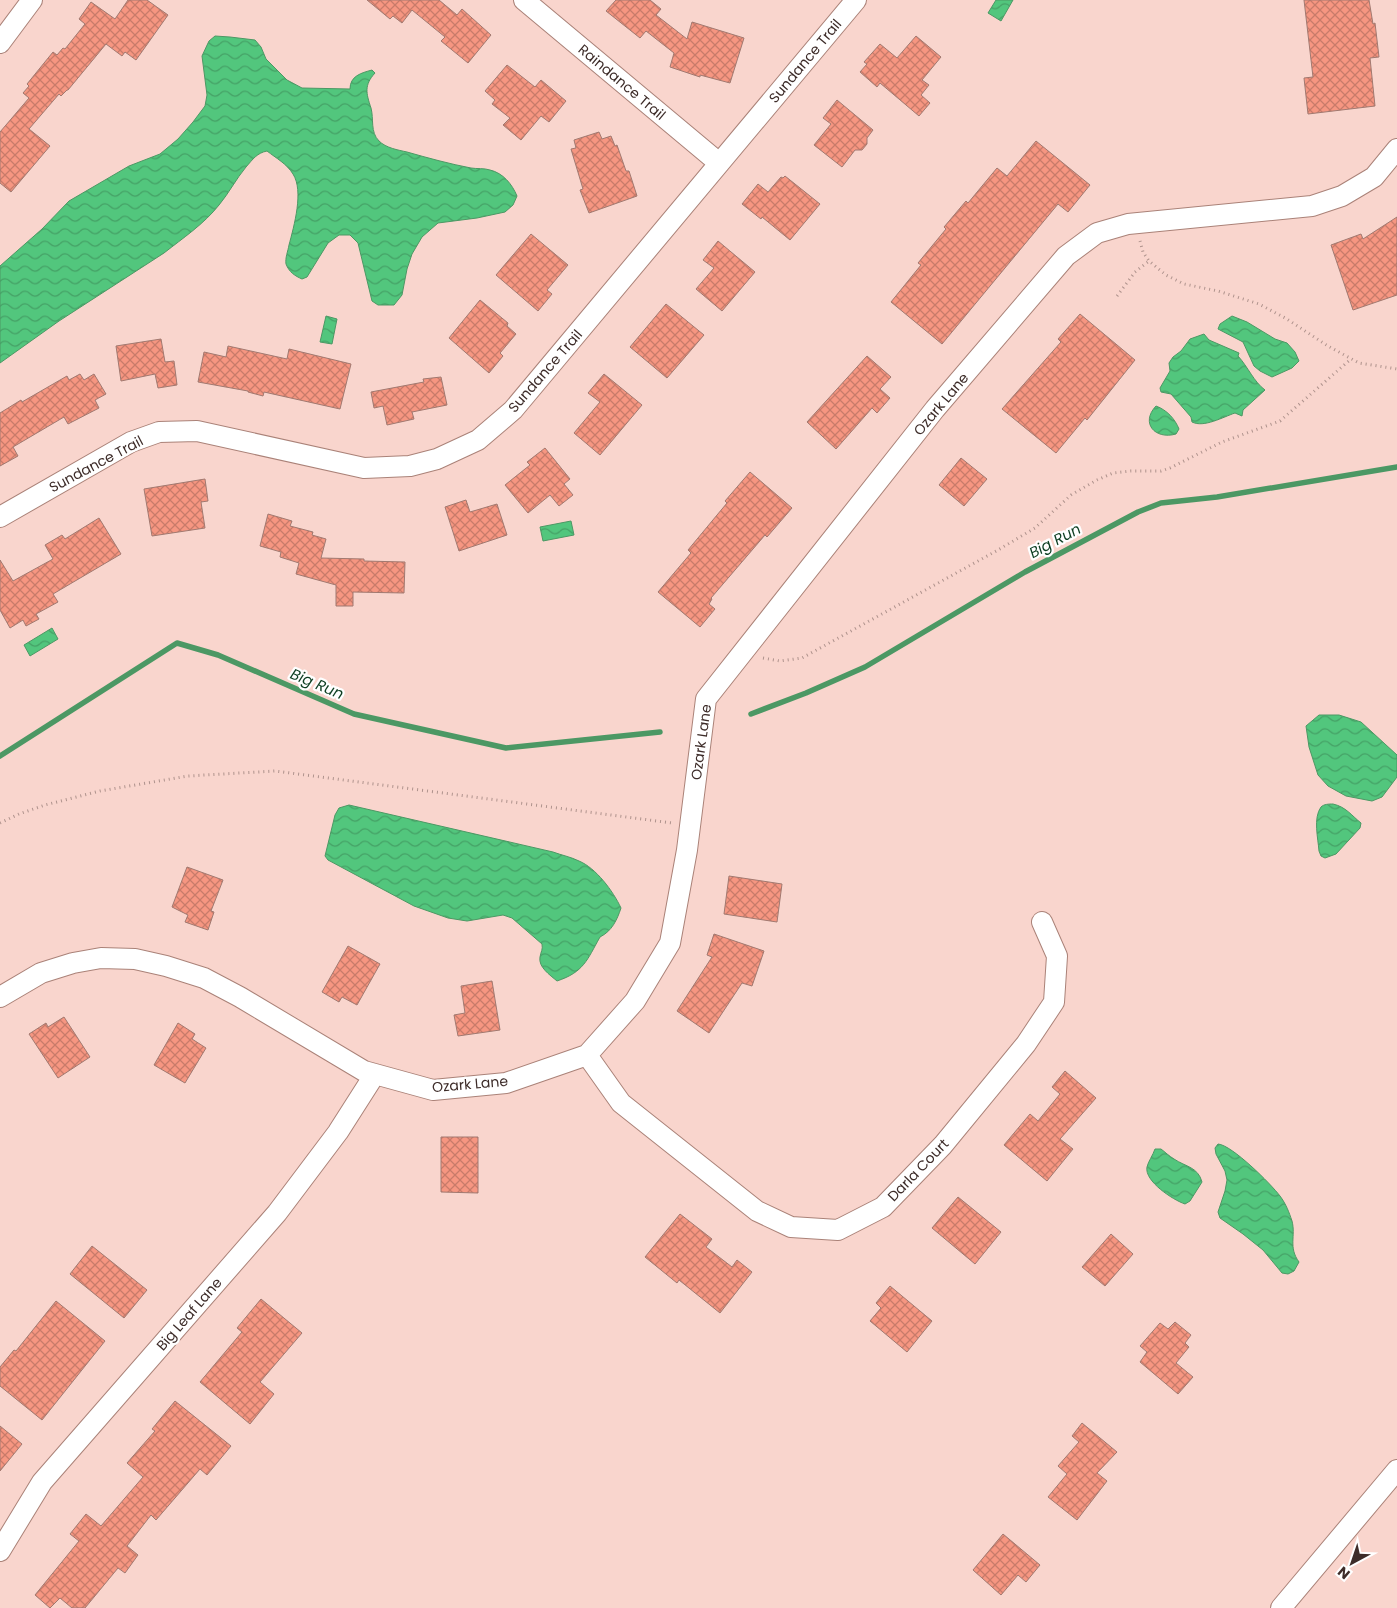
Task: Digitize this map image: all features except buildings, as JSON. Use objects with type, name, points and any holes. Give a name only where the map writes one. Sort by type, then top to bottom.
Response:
[{"type":"street","points":[[0,43],[32,0]]},
{"type":"street","name":"Raindance Trail","points":[[524,0],[719,163]]},
{"type":"street","name":"Sundance Trail","points":[[0,517],[131,442],[159,432],[196,432],[364,468],[410,466],[437,460],[478,440],[513,410],[856,0]]},
{"type":"street","name":"Ozark Lane","points":[[0,997],[42,973],[73,963],[101,958],[135,959],[166,966],[211,982],[240,997],[364,1071],[433,1090],[506,1083],[587,1055],[635,1001],[670,943],[687,850],[706,699],[935,410],[1066,256],[1097,232],[1135,223],[1312,206],[1342,196],[1374,177],[1397,149]]},
{"type":"street","name":"Darla Court","points":[[587,1055],[621,1103],[757,1211],[791,1227],[838,1230],[883,1207],[943,1145],[1026,1044],[1054,1002],[1057,956],[1042,922]]},
{"type":"street","name":"Big Leaf Lane","points":[[0,1550],[42,1482],[277,1213],[338,1132],[375,1074]]},
{"type":"street","points":[[1280,1608],[1397,1470]]},
{"type":"path","points":[[1135,223],[1143,252],[1166,275],[1184,284],[1218,291],[1259,304],[1359,363],[1397,369]]},
{"type":"path","points":[[1117,296],[1134,272],[1150,261]]},
{"type":"path","points":[[745,651],[766,659],[780,661],[802,658],[1035,528],[1071,495],[1097,480],[1113,473],[1161,471],[1222,442],[1280,420],[1351,359]]},
{"type":"path","points":[[0,823],[37,808],[100,791],[188,776],[275,771],[690,826]]},
{"type":"water","points":[[996,0],[1013,0],[1001,21],[988,13]]},
{"type":"water","points":[[215,36],[255,40],[261,47],[266,59],[287,80],[302,88],[350,89],[354,78],[372,70],[375,73],[369,81],[367,93],[372,112],[374,134],[379,141],[396,149],[455,165],[495,171],[510,183],[515,192],[517,196],[513,205],[505,212],[438,223],[422,237],[412,254],[402,295],[394,305],[378,305],[372,301],[358,243],[350,235],[339,235],[328,243],[307,277],[302,279],[289,269],[286,259],[297,209],[298,190],[291,170],[267,151],[251,161],[219,205],[193,230],[164,253],[59,321],[0,363],[0,266],[42,229],[69,201],[129,166],[160,154],[178,139],[205,106],[207,95],[202,56],[209,41]]},
{"type":"water","points":[[326,316],[337,319],[332,344],[320,342]]},
{"type":"water","points":[[1232,316],[1247,322],[1275,339],[1287,343],[1295,352],[1299,361],[1292,368],[1272,377],[1260,371],[1254,366],[1243,342],[1218,329],[1220,324]]},
{"type":"water","points":[[1204,334],[1209,340],[1239,353],[1238,356],[1265,390],[1243,410],[1242,416],[1235,413],[1208,423],[1197,424],[1192,422],[1191,417],[1171,394],[1161,392],[1160,388],[1170,371],[1169,363],[1173,357],[1181,351],[1190,339]]},
{"type":"water","points":[[1156,406],[1173,418],[1179,429],[1176,434],[1162,435],[1152,429],[1149,418]]},
{"type":"water","points":[[571,521],[574,535],[543,541],[540,527]]},
{"type":"water","points":[[52,628],[58,639],[30,656],[24,645]]},
{"type":"water","points":[[1319,715],[1339,715],[1361,722],[1397,755],[1397,777],[1382,797],[1372,801],[1346,796],[1328,786],[1318,775],[1309,747],[1306,726]]},
{"type":"water","points":[[1333,804],[1345,809],[1361,823],[1360,828],[1336,854],[1325,858],[1321,856],[1319,851],[1317,817],[1322,806]]},
{"type":"water","points":[[349,805],[553,852],[576,860],[598,874],[609,888],[621,908],[618,917],[614,925],[600,937],[584,964],[573,974],[557,981],[545,971],[541,964],[542,944],[512,918],[503,915],[467,921],[448,918],[414,906],[328,860],[325,856],[335,815],[339,808]]},
{"type":"water","points":[[1218,1144],[1232,1151],[1251,1166],[1284,1202],[1292,1221],[1293,1246],[1299,1262],[1294,1271],[1288,1274],[1282,1273],[1263,1250],[1220,1218],[1218,1212],[1227,1180],[1225,1171],[1216,1154],[1215,1148]]},
{"type":"water","points":[[1155,1149],[1161,1149],[1178,1162],[1198,1173],[1202,1182],[1190,1201],[1185,1204],[1174,1198],[1160,1189],[1150,1178],[1147,1167]]},
{"type":"waterway","name":"Big Run","points":[[751,714],[806,693],[865,667],[1025,572],[1138,512],[1161,503],[1217,497],[1397,467]]},
{"type":"waterway","name":"Big Run","points":[[0,756],[177,643],[218,655],[354,714],[506,748],[660,732]]}]
